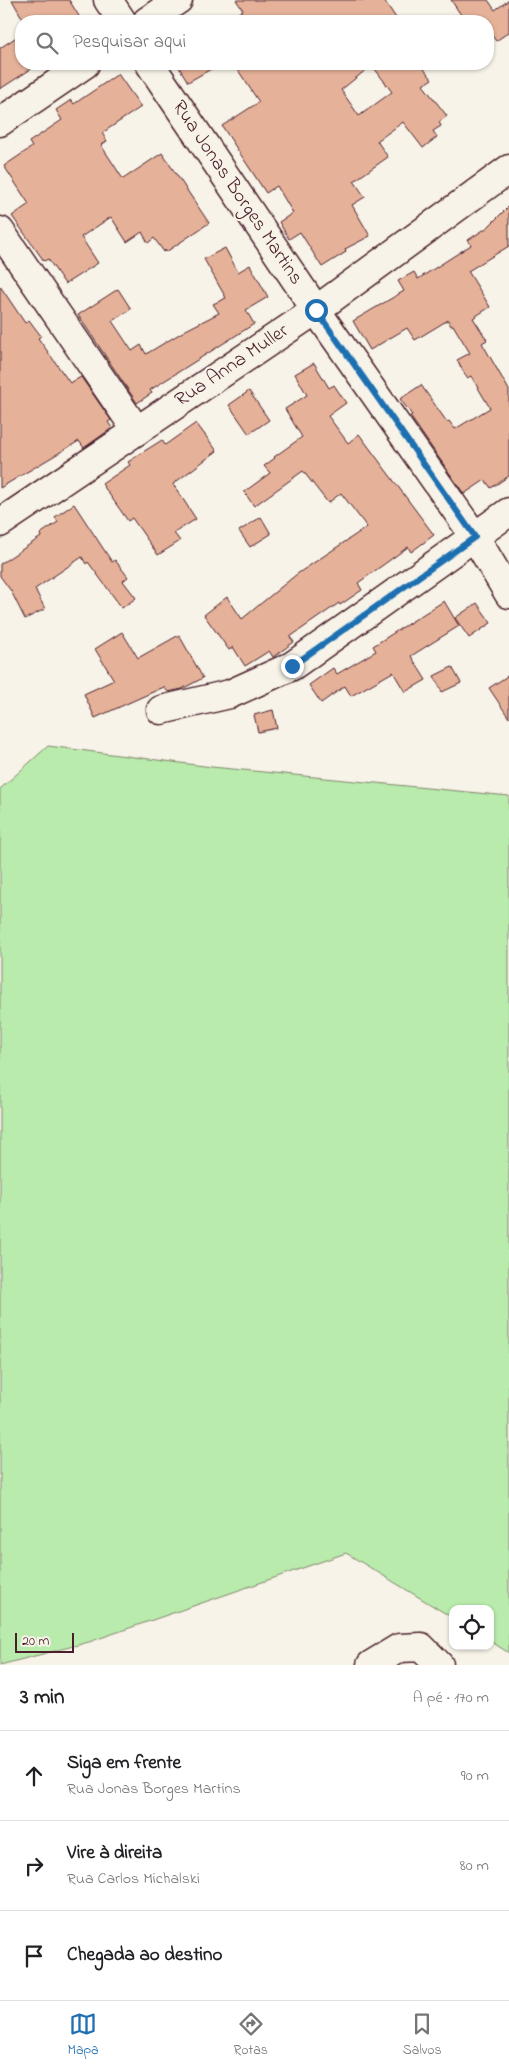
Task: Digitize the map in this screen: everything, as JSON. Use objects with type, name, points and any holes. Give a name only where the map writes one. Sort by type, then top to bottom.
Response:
[{"type":"street","points":[[108,0],[118,15]]},
{"type":"street","points":[[156,15],[178,0]]},
{"type":"street","points":[[0,122],[76,70]]},
{"type":"street","name":"Rua Jonas Borges Martins","points":[[154,70],[316,310],[475,537],[509,594]]},
{"type":"street","name":"Rua Anna Muller","points":[[0,523],[316,310],[509,169]]},
{"type":"street","points":[[0,231],[137,431]]},
{"type":"street","points":[[161,710],[230,694],[292,666],[509,512]]},
{"type":"street","points":[[371,1665],[399,1648],[421,1647],[439,1665]]},
{"type":"green space","points":[[48,746],[212,767],[509,796],[509,1653],[494,1644],[494,1605],[449,1605],[449,1616],[346,1553],[89,1642],[0,1665],[0,789]]},
{"type":"building","points":[[12,0],[69,0],[78,15],[21,15]]},
{"type":"building","points":[[236,0],[384,0],[394,15],[235,15],[243,10]]},
{"type":"building","points":[[451,0],[488,0],[495,10],[509,0],[509,32],[496,41],[494,38],[494,15],[461,15]]},
{"type":"building","points":[[15,38],[15,70],[30,70],[0,89],[0,48]]},
{"type":"building","points":[[181,70],[209,70],[188,82]]},
{"type":"building","points":[[238,70],[366,70],[341,90],[359,116],[392,92],[376,70],[425,70],[432,79],[423,85],[447,116],[439,122],[441,126],[433,131],[437,137],[423,148],[403,122],[377,141],[388,157],[354,181],[365,197],[352,205],[370,236],[345,249],[346,252],[322,267],[300,232],[289,239],[279,222],[293,213],[277,186],[266,193],[222,126],[259,102]]},
{"type":"building","points":[[118,74],[141,107],[102,133],[107,141],[101,145],[123,179],[162,153],[209,223],[164,252],[154,238],[148,243],[142,232],[127,242],[111,217],[81,237],[98,263],[65,284],[48,259],[44,261],[12,216],[29,204],[4,166],[32,147],[29,142],[62,120],[56,110],[71,100],[74,104]]},
{"type":"building","points":[[509,206],[509,246],[468,271],[490,307],[473,318],[487,340],[482,343],[509,390],[509,476],[491,488],[485,480],[464,494],[400,399],[421,385],[447,422],[449,421],[455,429],[490,408],[471,376],[467,378],[457,360],[470,353],[453,325],[451,326],[448,320],[415,340],[407,328],[370,350],[353,321],[404,291],[398,281],[414,272],[418,279],[471,245],[468,240],[488,227]]},
{"type":"building","points":[[225,248],[238,272],[250,265],[268,297],[246,310],[254,324],[150,390],[152,393],[137,403],[78,315],[118,289],[131,309],[112,321],[132,351],[141,345],[146,354],[219,313],[213,304],[226,298],[204,259]]},
{"type":"building","points":[[0,286],[25,323],[29,320],[41,336],[38,338],[70,383],[81,377],[111,420],[108,422],[112,428],[84,448],[79,441],[0,488]]},
{"type":"building","points":[[314,363],[329,388],[334,385],[346,403],[328,416],[348,443],[359,434],[434,535],[411,552],[408,547],[358,583],[362,590],[340,605],[339,603],[290,637],[294,642],[273,657],[269,651],[245,666],[233,647],[229,650],[204,615],[227,597],[242,619],[297,574],[367,527],[341,493],[328,503],[303,471],[254,506],[244,492],[270,473],[264,466],[302,437],[285,409],[307,395],[295,374]]},
{"type":"building","points":[[249,391],[269,420],[249,434],[229,405]]},
{"type":"building","points":[[196,423],[217,451],[173,484],[196,519],[174,533],[180,541],[158,555],[132,518],[128,521],[102,484],[130,465],[128,462],[143,452],[162,440],[165,445]]},
{"type":"building","points":[[74,504],[112,562],[115,560],[128,577],[123,581],[136,598],[122,608],[88,562],[86,564],[82,557],[35,589],[45,609],[25,619],[11,591],[0,576],[0,564],[41,537],[40,534],[58,522],[55,517]]},
{"type":"building","points":[[261,517],[271,534],[250,547],[239,531]]},
{"type":"building","points":[[444,601],[459,626],[411,656],[426,680],[405,692],[393,672],[351,696],[345,686],[321,703],[309,685],[333,668],[337,674],[376,651],[373,646]]},
{"type":"building","points":[[477,603],[491,623],[469,638],[455,618]]},
{"type":"building","points":[[122,632],[138,658],[179,635],[203,678],[182,689],[168,692],[164,687],[95,718],[84,694],[114,680],[95,649]]},
{"type":"building","points":[[452,667],[461,683],[442,692],[434,676]]},
{"type":"building","points":[[509,675],[509,718],[489,688]]},
{"type":"building","points":[[273,710],[277,728],[258,732],[254,715]]},
{"type":"route","points":[[292,666],[475,537],[316,310]]}]
